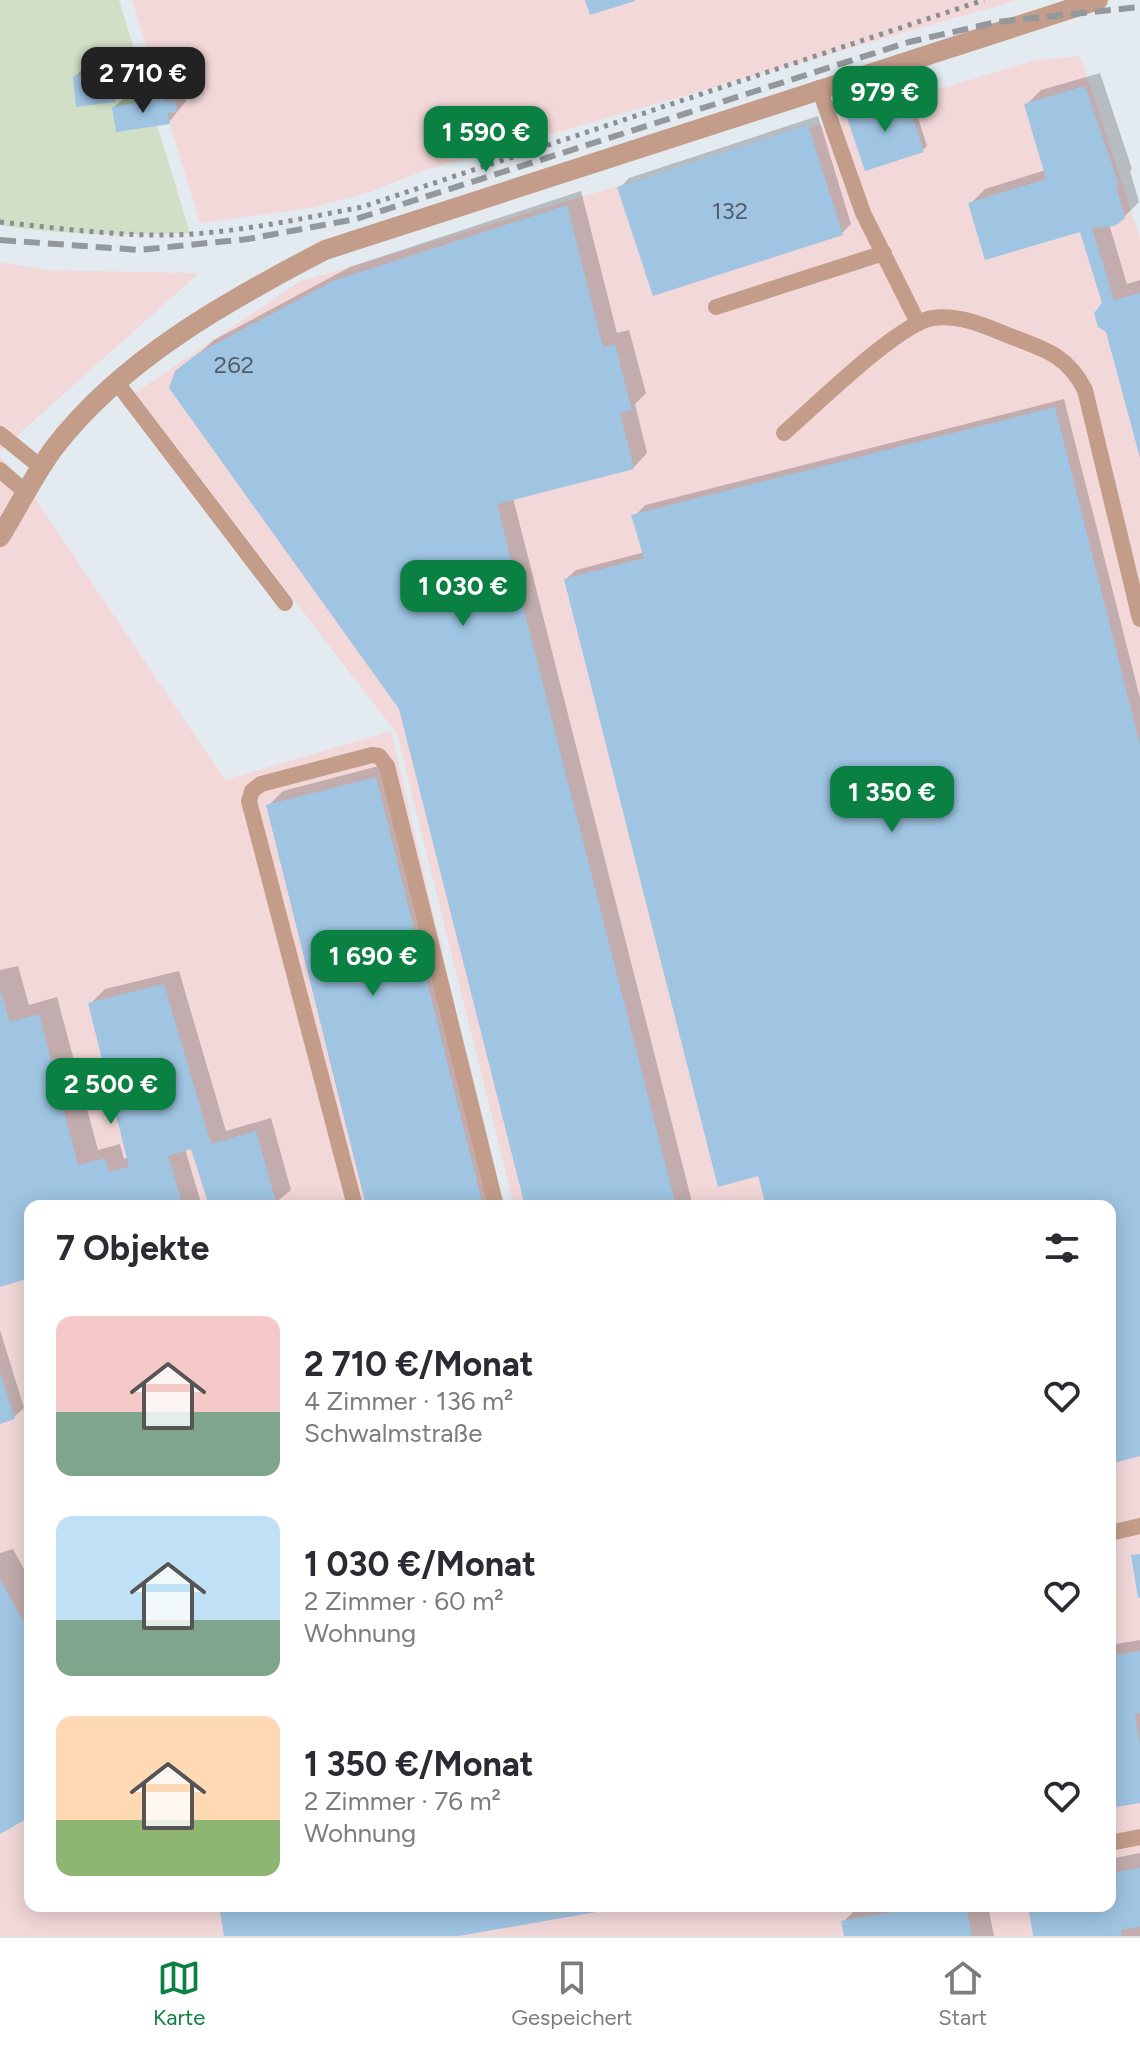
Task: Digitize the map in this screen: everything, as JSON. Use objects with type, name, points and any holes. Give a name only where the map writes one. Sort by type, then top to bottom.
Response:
[{"type":"street","points":[[0,537],[54,448],[118,384],[247,290],[325,250],[819,88],[1060,15],[1098,0]]},
{"type":"lane","points":[[819,88],[863,213],[918,323]]},
{"type":"lane","points":[[716,307],[884,253]]},
{"type":"lane","points":[[784,433],[918,323],[932,318],[970,320],[1057,353],[1077,374],[1085,390],[1140,619]]},
{"type":"lane","points":[[118,384],[285,603]]},
{"type":"lane","points":[[0,434],[42,468]]},
{"type":"lane","points":[[0,470],[27,493]]},
{"type":"lane","points":[[353,1200],[249,801],[252,791],[261,784],[372,755],[379,756],[387,766],[495,1200]]},
{"type":"lane","points":[[1116,1532],[1140,1526]]},
{"type":"lane","points":[[1116,1842],[1140,1837]]},
{"type":"path","points":[[0,222],[86,231],[173,235],[280,223],[362,207],[984,0]]},
{"type":"shaded area","points":[[132,0],[1018,0],[422,171],[370,192],[312,208],[200,223]]},
{"type":"shaded area","points":[[1080,56],[1140,238],[1140,1655],[1116,1659],[1116,1200],[513,1200],[397,734],[135,393],[299,282],[1032,61]]},
{"type":"shaded area","points":[[0,262],[47,270],[199,273],[0,451]]},
{"type":"shaded area","points":[[0,456],[32,494],[225,780],[391,731],[500,1200],[24,1200],[24,1912],[1116,1912],[1116,1661],[1140,1657],[1140,1936],[0,1936]]},
{"type":"green space","points":[[0,0],[119,0],[190,233],[71,233],[0,225]]},
{"type":"building","points":[[585,0],[635,0],[635,1],[590,15]]},
{"type":"building","points":[[111,71],[111,76],[126,75],[128,94],[114,96],[115,102],[76,107],[73,76]]},
{"type":"building","points":[[1085,86],[1119,185],[1116,186],[1125,218],[1115,226],[1092,228],[1114,300],[1140,293],[1140,458],[1106,332],[1098,327],[1094,313],[1102,303],[1080,232],[985,260],[968,203],[1046,179],[1024,104]]},
{"type":"building","points":[[166,98],[166,102],[175,100],[177,112],[168,113],[170,124],[116,132],[112,107]]},
{"type":"building","points":[[906,98],[924,152],[865,171],[847,118],[866,112],[870,105],[880,101],[888,105]]},
{"type":"building","points":[[808,125],[843,235],[653,296],[617,187]]},
{"type":"building","points":[[567,205],[603,347],[615,344],[632,410],[620,413],[634,469],[497,504],[674,1200],[523,1200],[399,709],[169,388],[175,371],[197,354],[333,281]]},
{"type":"building","points":[[1055,407],[1140,745],[1140,1456],[1116,1462],[1116,1200],[764,1200],[758,1176],[718,1187],[564,579],[644,558],[631,515]]},
{"type":"building","points":[[376,777],[482,1200],[365,1200],[266,805]]},
{"type":"building","points":[[164,984],[211,1144],[256,1131],[275,1200],[207,1200],[191,1149],[168,1156],[181,1200],[24,1200],[24,1280],[0,1287],[0,989],[10,1022],[39,1014],[78,1165],[105,1158],[109,1172],[129,1167],[88,1003]]},
{"type":"building","points":[[0,1372],[15,1419],[0,1424]]},
{"type":"building","points":[[1140,1554],[1140,1598],[1138,1598],[1131,1555]]},
{"type":"building","points":[[0,1579],[24,1622],[24,1820],[0,1834]]},
{"type":"building","points":[[1140,1651],[1140,1713],[1135,1714],[1140,1745],[1140,1803],[1116,1807],[1116,1655]]},
{"type":"building","points":[[1140,1868],[1140,1927],[1121,1930],[1122,1936],[1033,1936],[1029,1912],[1116,1912],[1116,1872]]},
{"type":"building","points":[[220,1912],[596,1912],[459,1936],[224,1936]]},
{"type":"building","points":[[892,1912],[967,1912],[972,1936],[844,1936],[841,1921]]},
{"type":"railway","points":[[0,240],[139,250],[248,239],[356,219],[909,42],[997,22],[1140,7]]}]
